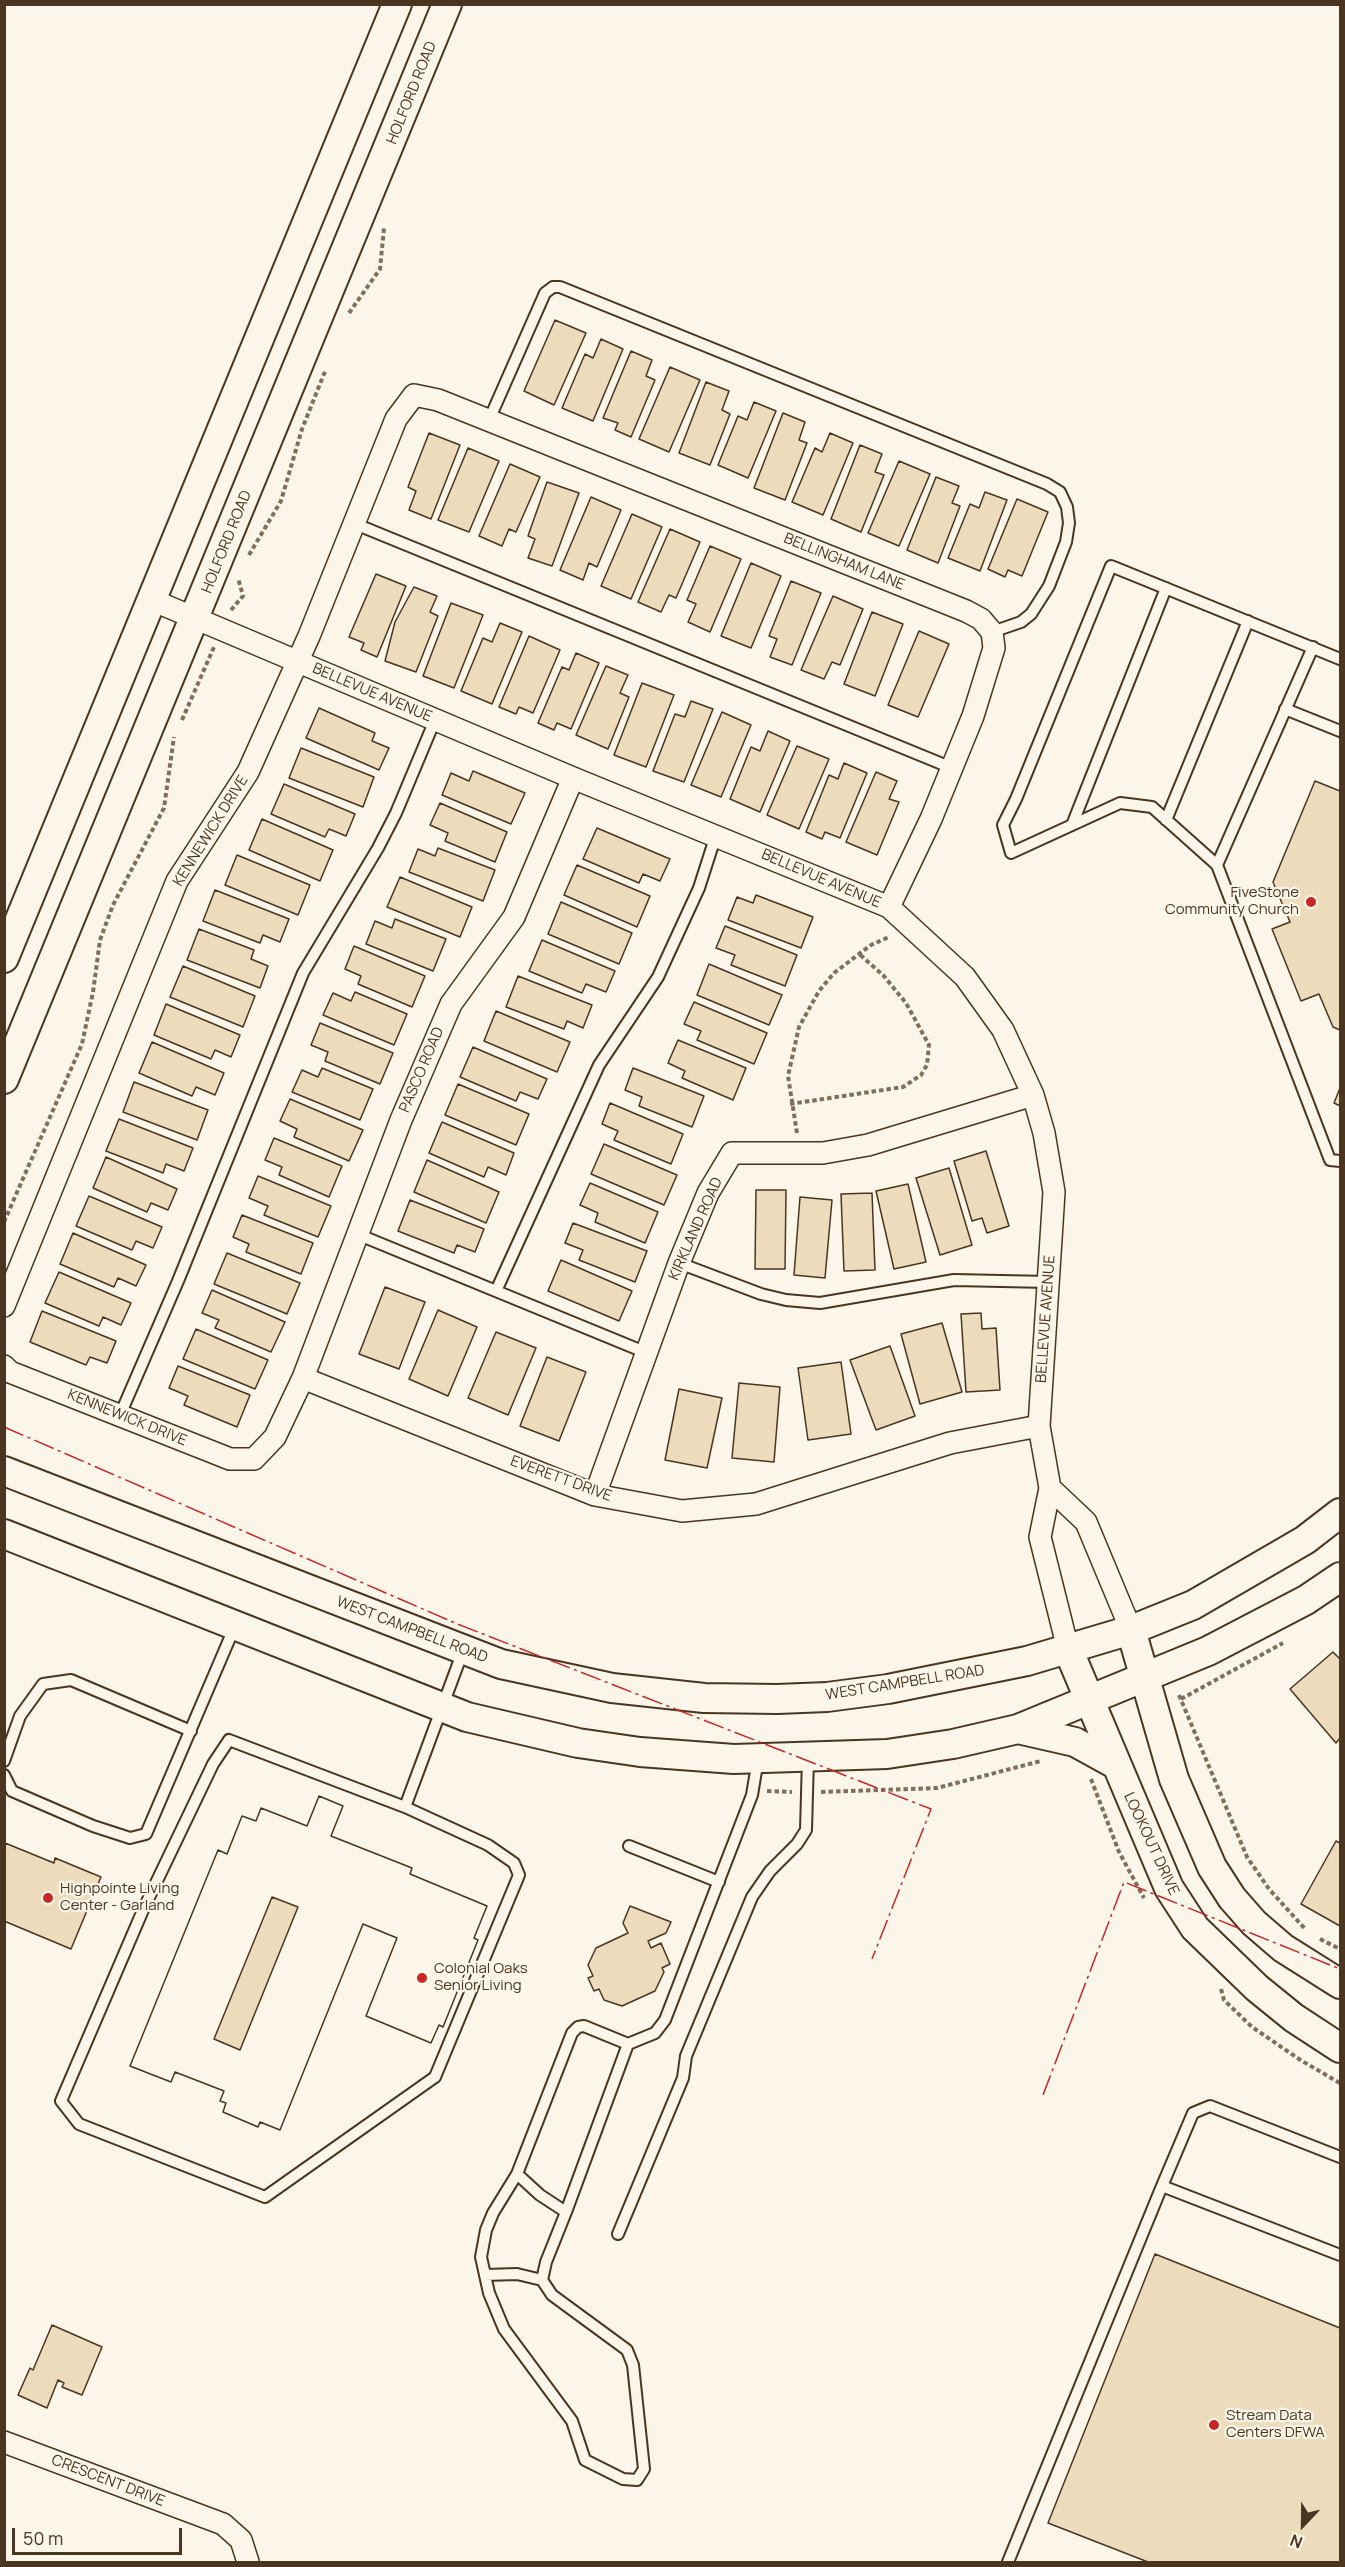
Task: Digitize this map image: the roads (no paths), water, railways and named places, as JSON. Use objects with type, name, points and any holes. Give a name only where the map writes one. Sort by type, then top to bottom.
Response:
[{"type":"main road","points":[[4,958],[397,4]]},
{"type":"main road","name":"HOLFORD ROAD","points":[[4,1079],[196,618],[447,4]]},
{"type":"main road","name":"WEST CAMPBELL ROAD","points":[[4,1471],[501,1664],[612,1688],[704,1698],[827,1697],[888,1689],[1027,1661],[1131,1630],[1193,1605],[1260,1568],[1305,1540],[1341,1513]]},
{"type":"main road","points":[[4,1534],[441,1706],[505,1727],[578,1743],[640,1752],[758,1759],[914,1750],[1018,1729],[1088,1702],[1239,1636],[1306,1600],[1341,1577]]},
{"type":"main road","points":[[1131,1630],[1174,1779],[1217,1875],[1232,1898],[1254,1923],[1283,1948],[1341,1984]]},
{"type":"main road","name":"LOOKOUT DRIVE","points":[[1068,1648],[1088,1702],[1169,1888],[1196,1928],[1257,1988],[1294,2018],[1341,2048]]},
{"type":"main road","points":[[1018,1729],[1075,1742],[1115,1764]]},
{"type":"street","name":"BELLINGHAM LANE","points":[[414,395],[438,400],[966,610],[981,619],[992,632]]},
{"type":"street","name":"KENNEWICK DRIVE","points":[[4,1306],[177,881],[248,772],[297,662],[396,419],[414,395]]},
{"type":"street","name":"BELLEVUE AVENUE","points":[[152,600],[573,778],[888,907],[965,977],[1003,1030],[1033,1095],[1044,1133],[1054,1192],[1039,1426],[1050,1488],[1040,1537],[1068,1648]]},
{"type":"street","points":[[888,907],[952,768],[973,716],[994,648],[992,632]]},
{"type":"street","name":"PASCO ROAD","points":[[254,1459],[275,1437],[303,1378],[401,1120],[451,1004],[514,917],[573,778]]},
{"type":"street","name":"KIRKLAND ROAD","points":[[595,1494],[679,1263],[708,1193],[732,1154],[823,1153],[868,1145],[1033,1095]]},
{"type":"street","name":"KENNEWICK DRIVE","points":[[4,1366],[10,1372],[230,1459],[254,1459]]},
{"type":"street","name":"EVERETT DRIVE","points":[[303,1378],[595,1494],[682,1511],[756,1503],[950,1443],[1039,1426]]},
{"type":"street","points":[[1050,1488],[1086,1522],[1131,1630]]},
{"type":"street","name":"CRESCENT DRIVE","points":[[4,2442],[223,2524],[241,2540],[248,2562]]},
{"type":"lane","points":[[489,420],[545,294],[553,287],[560,287],[1047,484],[1060,492],[1067,507],[1069,524],[1066,542],[1049,586],[1031,614],[1021,622],[992,632]]},
{"type":"lane","points":[[353,523],[952,768]]},
{"type":"lane","points":[[1341,659],[1111,566],[1016,799],[1003,825],[1011,853],[1120,803],[1152,807],[1217,865],[1330,1160],[1341,1161]]},
{"type":"lane","points":[[1072,825],[1166,588]]},
{"type":"lane","points":[[1166,820],[1248,621]]},
{"type":"lane","points":[[1217,865],[1313,647]]},
{"type":"lane","points":[[1285,709],[1341,730]]},
{"type":"lane","points":[[120,1415],[178,1281],[303,974],[382,840],[435,720]]},
{"type":"lane","points":[[496,1291],[599,1065],[658,977],[699,888],[716,835]]},
{"type":"lane","points":[[357,1234],[647,1353]]},
{"type":"lane","points":[[679,1263],[761,1294],[786,1300],[820,1303],[954,1280],[1048,1282]]},
{"type":"lane","points":[[4,1775],[12,1791],[93,1826],[130,1838],[146,1834],[235,1626]]},
{"type":"lane","points":[[405,1807],[463,1650]]},
{"type":"lane","points":[[4,1761],[20,1716],[43,1684],[70,1680],[190,1731]]},
{"type":"lane","points":[[229,1740],[405,1807],[488,1845],[514,1863],[519,1875],[435,2077],[265,2197],[79,2124],[61,2101],[143,1910],[213,1764],[229,1740]]},
{"type":"lane","points":[[618,2234],[682,2078],[686,2056],[752,1897],[770,1871],[797,1844],[806,1830],[808,1757]]},
{"type":"lane","points":[[485,2275],[517,2274],[542,2280],[552,2295],[627,2350],[633,2365],[644,2469],[637,2480],[623,2479],[585,2460],[572,2421],[504,2329],[489,2294],[481,2257],[486,2230],[493,2213],[517,2174],[572,2033],[578,2026],[584,2026],[628,2044],[655,2033],[665,2020],[752,1795],[758,1759]]},
{"type":"lane","points":[[629,1846],[719,1882]]},
{"type":"lane","points":[[542,2280],[628,2044]]},
{"type":"lane","points":[[1008,2562],[1193,2113],[1210,2106],[1341,2157]]},
{"type":"lane","points":[[517,2174],[540,2195],[566,2212]]},
{"type":"lane","points":[[1162,2187],[1341,2255]]},
{"type":"place","name":"FiveStone Community Church","points":[[1311,902]]},
{"type":"place","name":"Highpointe Living Center - Garland","points":[[48,1898]]},
{"type":"place","name":"Colonial Oaks Senior Living","points":[[422,1978]]},
{"type":"place","name":"Stream Data Centers DFWA","points":[[1214,2425]]}]
